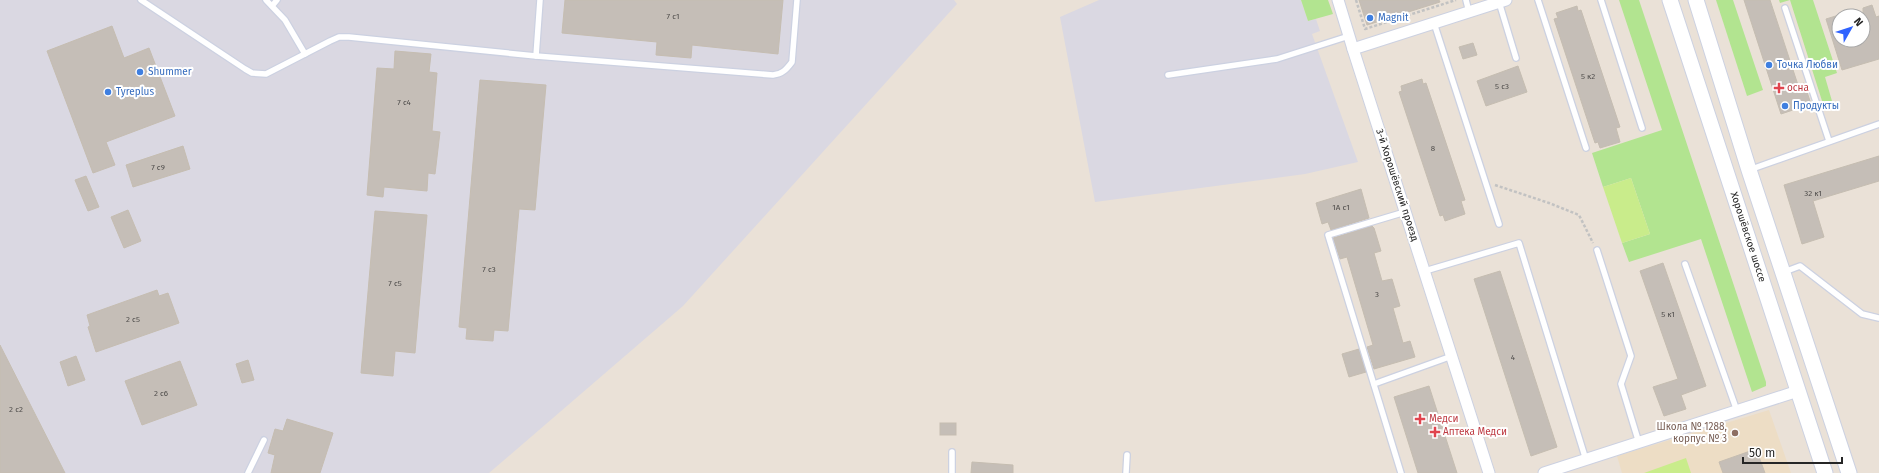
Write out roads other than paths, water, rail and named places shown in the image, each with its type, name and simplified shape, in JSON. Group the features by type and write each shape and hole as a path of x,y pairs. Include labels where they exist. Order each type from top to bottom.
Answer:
{"main road":[{"name":"Хорошёвское шоссе","path":"1670,0 1825,473"},
{"path":"1696,0 1749,170 1849,473"}],"street":[{"name":"3-й Хорошёвский проезд","path":"1338,0 1489,473"},
{"path":"1353,49 1502,1"},
{"path":"1544,473 1798,391"}],"lane":[{"path":"142,0 252,72 266,74 339,37 536,56 780,74 787,69 792,62 797,0"},
{"path":"266,0 290,28 304,54"},
{"path":"272,6 277,0"},
{"path":"536,56 540,0"},
{"path":"1466,0 1470,12"},
{"path":"1538,0 1586,148"},
{"path":"1601,0 1642,128"},
{"path":"1502,1 1516,58"},
{"path":"1785,8 1829,141"},
{"path":"1434,23 1498,224"},
{"path":"1168,75 1278,59 1349,36"},
{"path":"1749,170 1879,124"},
{"path":"1401,473 1328,235 1405,212"},
{"path":"1425,271 1519,243 1586,460"},
{"path":"1597,250 1631,356 1621,384 1640,443"},
{"path":"1685,264 1737,411"},
{"path":"1783,272 1800,266 1862,314 1879,318"},
{"path":"1374,384 1452,356"},
{"path":"248,473 264,440"},
{"path":"952,452 952,473"},
{"path":"1126,473 1127,455"}],"place":[{"name":"Magnit","path":"1370,18"},
{"name":"Точка Любви","path":"1769,65"},
{"name":"Shummer","path":"140,72"},
{"name":"осна","path":"1779,88"},
{"name":"Tyreplus","path":"108,92"},
{"name":"Продукты","path":"1785,106"},
{"name":"Медси","path":"1420,419"},
{"name":"Аптека Медси","path":"1435,432"},
{"name":"Школа № 1288, корпус № 3","path":"1735,433"}]}
